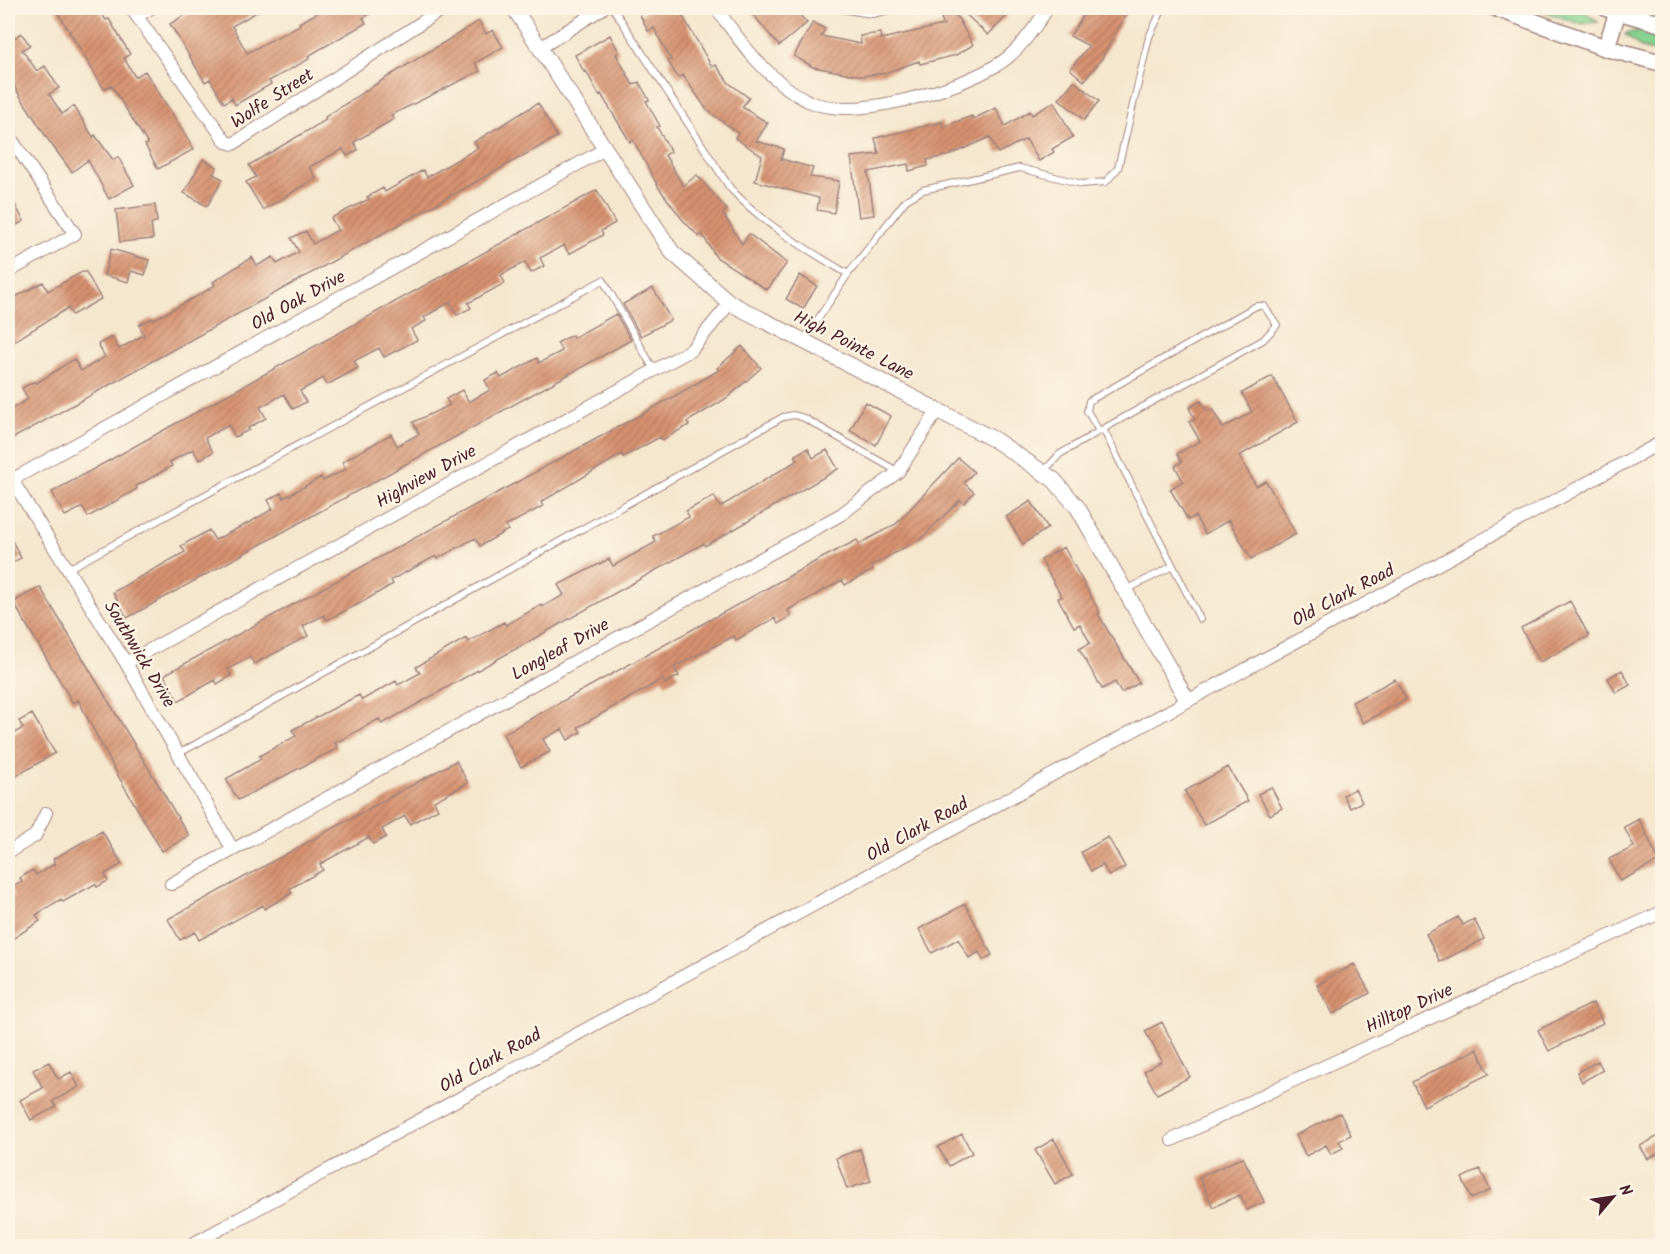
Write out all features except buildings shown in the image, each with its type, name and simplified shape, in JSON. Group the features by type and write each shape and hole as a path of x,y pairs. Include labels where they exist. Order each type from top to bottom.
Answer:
{"main road":[{"path":"1496,8 1606,48 1662,63"},
{"path":"1606,48 1614,9 1662,24"}],"street":[{"path":"134,12 151,8"},
{"name":"Wolfe Street","path":"134,12 226,142 233,144 444,8"},
{"name":"High Pointe Lane","path":"514,8 672,252 730,303 995,440 1054,480 1078,508 1187,700"},
{"path":"540,48 603,8"},
{"path":"716,8 750,56 774,76 809,101 838,108 871,106 943,91 971,78 999,64 1031,33 1048,8"},
{"path":"8,134 75,234 8,272"},
{"name":"Old Oak Drive","path":"10,481 605,149"},
{"name":"Highview Drive","path":"126,663 691,350 730,303"},
{"name":"Longleaf Drive","path":"171,884 840,515 898,471 938,410"},
{"name":"Old Clark Road","path":"189,1246 1662,442"},
{"name":"Southwick Drive","path":"10,481 126,663 233,850"},
{"path":"8,852 35,836 46,813"},
{"name":"Hilltop Drive","path":"1172,1140 1286,1084 1662,912"}],"lane":[{"path":"613,8 730,188 778,231 848,274"},
{"path":"834,8 872,14 898,8"},
{"path":"804,341 848,274 906,200 924,190 1020,168 1082,184 1106,182 1118,168 1149,37 1163,8"},
{"path":"68,569 603,280 654,370"},
{"path":"1043,472 1060,454 1101,430 1263,340 1276,325 1264,306 1256,306 1122,381 1086,405 1101,430 1200,619"},
{"path":"178,754 783,417 794,415 804,418 898,471"},
{"path":"1126,591 1173,566"}],"green space":[{"path":"1534,8 1580,8 1598,22 1580,24"},
{"path":"1644,29 1662,32 1662,53 1641,48 1625,34"}]}
